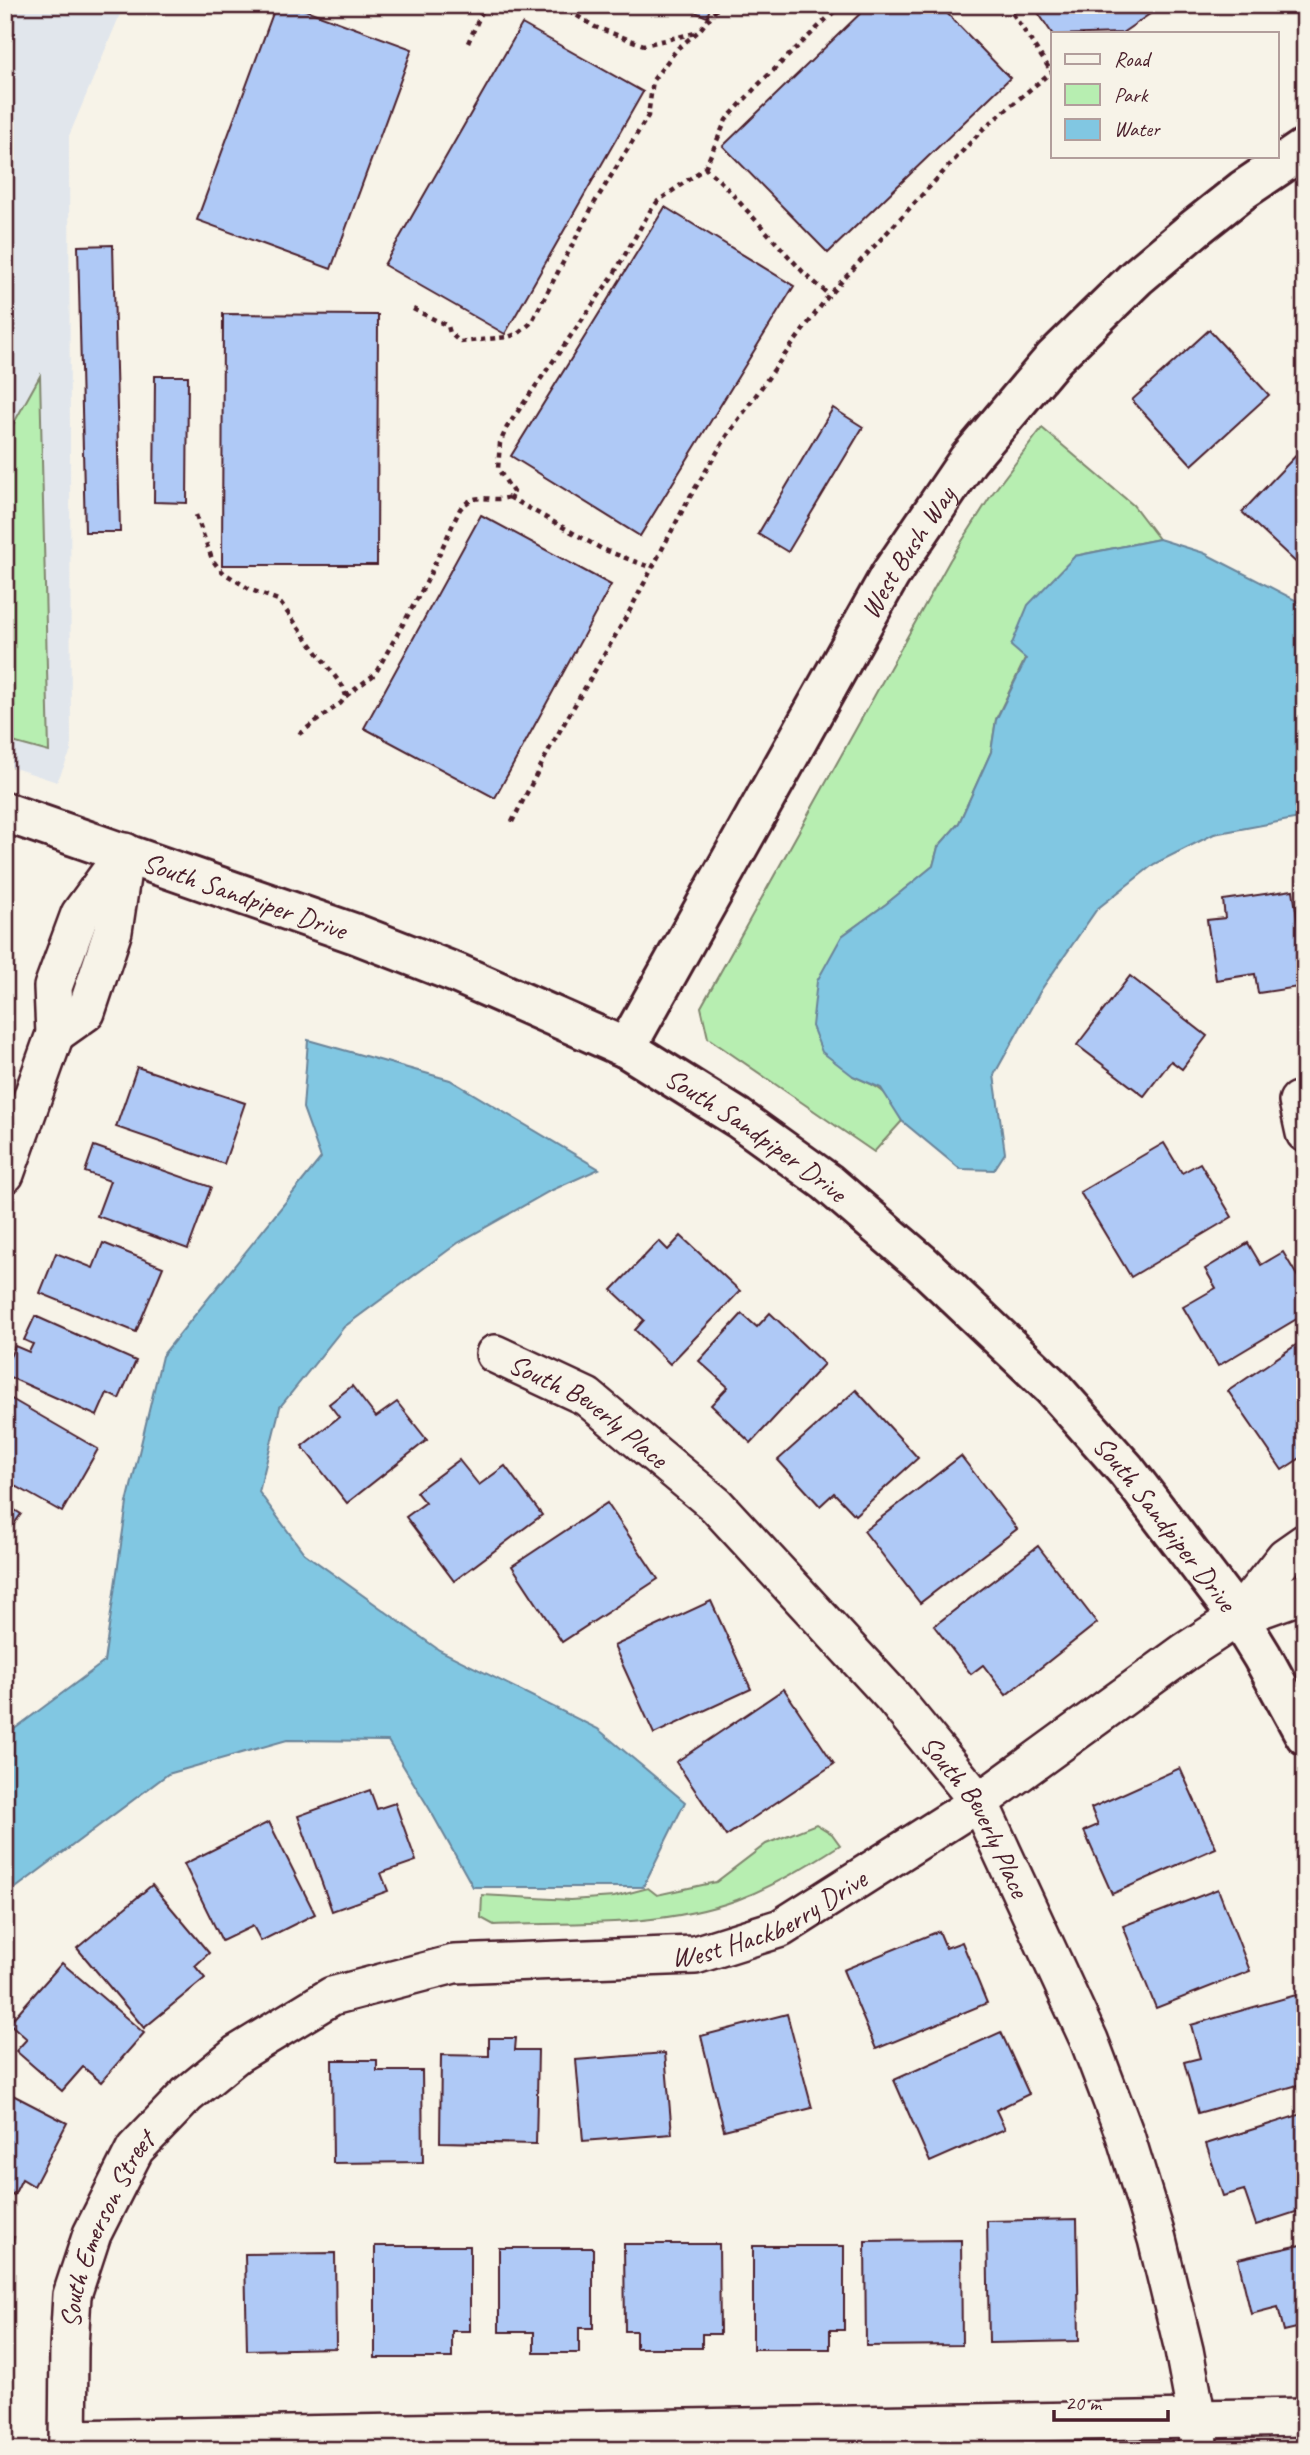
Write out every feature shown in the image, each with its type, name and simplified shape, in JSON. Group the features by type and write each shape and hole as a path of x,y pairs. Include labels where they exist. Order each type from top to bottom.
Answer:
{"street":[{"name":"West Bush Way","path":"626,1048 890,575 968,460 1054,358 1137,277 1243,190 1305,148"},
{"name":"South Sandpiper Drive","path":"5,812 125,852 443,968 626,1048 738,1118 827,1182 996,1331 1054,1388 1126,1470 1238,1617 1305,1735"},
{"path":"5,1174 55,1034 53,987 80,914 125,852"},
{"name":"South Beverly Place","path":"495,1354 587,1397 716,1505 893,1697 979,1802 1083,2027 1125,2135 1157,2239 1184,2350 1197,2434"},
{"name":"West Hackberry Drive","path":"1238,1617 1285,1557 1305,1543"},
{"name":"West Hackberry Drive","path":"237,2053 332,1996 454,1964 695,1955 782,1928 979,1802 1179,1656 1238,1617 1305,1593"},
{"name":"South Emerson Street","path":"68,2444 72,2295 92,2234 135,2149 187,2095 237,2053"},
{"path":"68,2444 1197,2434 1305,2417"}],"path":[{"path":"468,43 485,5"},
{"path":"560,5 595,27 644,45 699,31"},
{"path":"413,309 448,326 450,333 460,342 508,337 526,328 536,315 595,202 648,116 653,80 678,48 699,31 720,5"},
{"path":"299,734 375,674 426,583 460,509 479,497 502,500 513,492 498,470 497,457 507,427 614,274 650,211 658,201 705,168 726,120 757,86 841,5"},
{"path":"1007,5 1051,71"},
{"path":"512,822 551,746 688,500 727,436 829,295 983,129 1051,74"},
{"path":"705,168 803,272 829,295"},
{"path":"509,497 602,550 652,568"},
{"path":"196,515 217,566 251,590 278,600 343,687 346,696"}],"shaded area":[{"path":"5,5 124,5 69,136 71,751 57,782 5,765"}],"green space":[{"path":"40,376 49,752 5,740 5,439"},
{"path":"1042,428 1133,505 1159,539 1075,556 996,719 991,752 959,823 938,847 933,866 842,936 853,1076 884,1092 902,1121 874,1152 708,1038 701,1007 950,560 992,494"},
{"path":"816,1824 832,1834 840,1845 764,1888 708,1909 617,1922 494,1925 481,1918 482,1895 570,1900 614,1897 648,1888 657,1895 716,1882 766,1844"}],"water":[{"path":"1159,539 1204,553 1305,605 1305,817 1214,834 1154,864 1097,909 1041,990 994,1075 1005,1153 994,1170 960,1169 902,1121 881,1088 853,1076 822,1052 812,1026 817,981 842,936 933,866 938,847 959,823 991,752 996,720 1026,659 1011,646 1028,605 1075,556"},
{"path":"308,1040 450,1080 599,1169 548,1192 458,1243 344,1327 280,1407 259,1492 304,1553 439,1650 598,1729 685,1802 643,1887 473,1887 388,1741 287,1740 168,1774 5,1896 5,1736 104,1662 127,1503 162,1356 321,1158 303,1108"}],"building":[{"path":"276,5 292,5 412,49 331,269 197,220"},
{"path":"678,5 711,5 707,17"},
{"path":"869,5 939,5 1010,78 828,253 723,146"},
{"path":"1033,5 1163,5 1123,32 1051,32"},
{"path":"522,24 643,92 505,334 384,265"},
{"path":"665,207 794,286 640,536 511,456"},
{"path":"113,245 120,532 85,532 78,246"},
{"path":"223,314 378,315 377,565 222,565"},
{"path":"1209,330 1269,395 1192,465 1132,400"},
{"path":"155,376 188,376 187,503 154,502"},
{"path":"833,408 863,427 788,552 758,534"},
{"path":"1305,446 1305,571 1242,512"},
{"path":"481,515 611,585 495,798 364,728"},
{"path":"1293,890 1305,986 1258,993 1255,974 1216,980 1207,920 1225,918 1223,900"},
{"path":"1130,976 1207,1036 1182,1069 1171,1061 1144,1096 1077,1045"},
{"path":"137,1067 245,1103 224,1164 116,1127"},
{"path":"1164,1143 1182,1173 1200,1163 1232,1217 1131,1277 1080,1192"},
{"path":"94,1146 211,1187 188,1249 97,1216 110,1181 85,1172"},
{"path":"681,1236 740,1291 670,1364 635,1330 644,1320 612,1290 659,1241 668,1250"},
{"path":"103,1243 163,1267 136,1332 40,1293 56,1253 93,1268"},
{"path":"1248,1243 1261,1265 1283,1252 1305,1289 1305,1314 1218,1366 1183,1307 1216,1288 1205,1269"},
{"path":"770,1313 824,1364 751,1443 711,1405 728,1387 699,1361 742,1314 757,1327"},
{"path":"35,1316 136,1361 119,1399 107,1393 97,1416 5,1375 5,1367 15,1346 29,1352 33,1344 24,1340"},
{"path":"1305,1339 1305,1455 1282,1470 1228,1391"},
{"path":"352,1386 376,1417 397,1402 427,1440 347,1503 302,1446 339,1417 329,1404"},
{"path":"856,1390 918,1458 855,1515 834,1493 820,1506 778,1460"},
{"path":"8,1397 98,1449 62,1512 5,1480 5,1401"},
{"path":"961,1456 1017,1529 920,1603 864,1531"},
{"path":"459,1460 479,1485 505,1466 542,1515 454,1581 406,1517 425,1503 416,1492"},
{"path":"607,1503 658,1579 562,1642 512,1566"},
{"path":"5,1504 21,1514 5,1537"},
{"path":"1038,1546 1097,1623 1006,1695 983,1665 971,1674 934,1626"},
{"path":"711,1601 751,1689 654,1734 614,1646"},
{"path":"784,1689 834,1764 726,1836 676,1762"},
{"path":"1180,1768 1216,1848 1112,1894 1084,1831 1098,1825 1091,1808"},
{"path":"370,1790 377,1809 395,1803 416,1861 381,1873 388,1891 332,1911 298,1816"},
{"path":"269,1822 315,1914 261,1941 253,1926 222,1941 184,1864"},
{"path":"152,1885 209,1953 195,1966 205,1978 144,2028 77,1948"},
{"path":"1218,1889 1250,1971 1156,2008 1123,1926"},
{"path":"939,1931 946,1948 962,1942 987,2003 876,2049 843,1970"},
{"path":"62,1963 144,2033 101,2082 83,2067 62,2091 16,2051 27,2039 9,2023"},
{"path":"1296,1995 1305,2025 1305,2083 1198,2113 1184,2062 1200,2058 1191,2025"},
{"path":"787,2014 812,2108 724,2130 701,2036"},
{"path":"1001,2032 1029,2094 996,2110 1005,2129 930,2162 894,2080"},
{"path":"489,2038 516,2038 515,2050 538,2050 536,2144 440,2142 441,2055 489,2056"},
{"path":"665,2053 672,2134 583,2141 576,2060"},
{"path":"332,2060 377,2060 377,2071 422,2071 423,2162 333,2163"},
{"path":"5,2091 67,2123 34,2186 22,2179 14,2195 5,2190"},
{"path":"1305,2113 1305,2209 1256,2225 1244,2190 1223,2196 1206,2144"},
{"path":"1077,2219 1079,2341 989,2343 987,2221"},
{"path":"5,2235 14,2237 5,2272"},
{"path":"961,2240 962,2345 866,2346 865,2241"},
{"path":"624,2244 719,2244 720,2334 702,2334 702,2348 636,2348 636,2331 625,2331"},
{"path":"1305,2244 1305,2326 1284,2331 1278,2307 1251,2314 1238,2259"},
{"path":"375,2246 470,2246 470,2331 452,2331 452,2358 375,2358"},
{"path":"753,2246 844,2246 844,2330 830,2330 830,2349 753,2349"},
{"path":"499,2248 593,2248 593,2328 579,2328 579,2353 534,2353 534,2332 499,2332"},
{"path":"335,2253 336,2348 247,2350 245,2254"}]}
